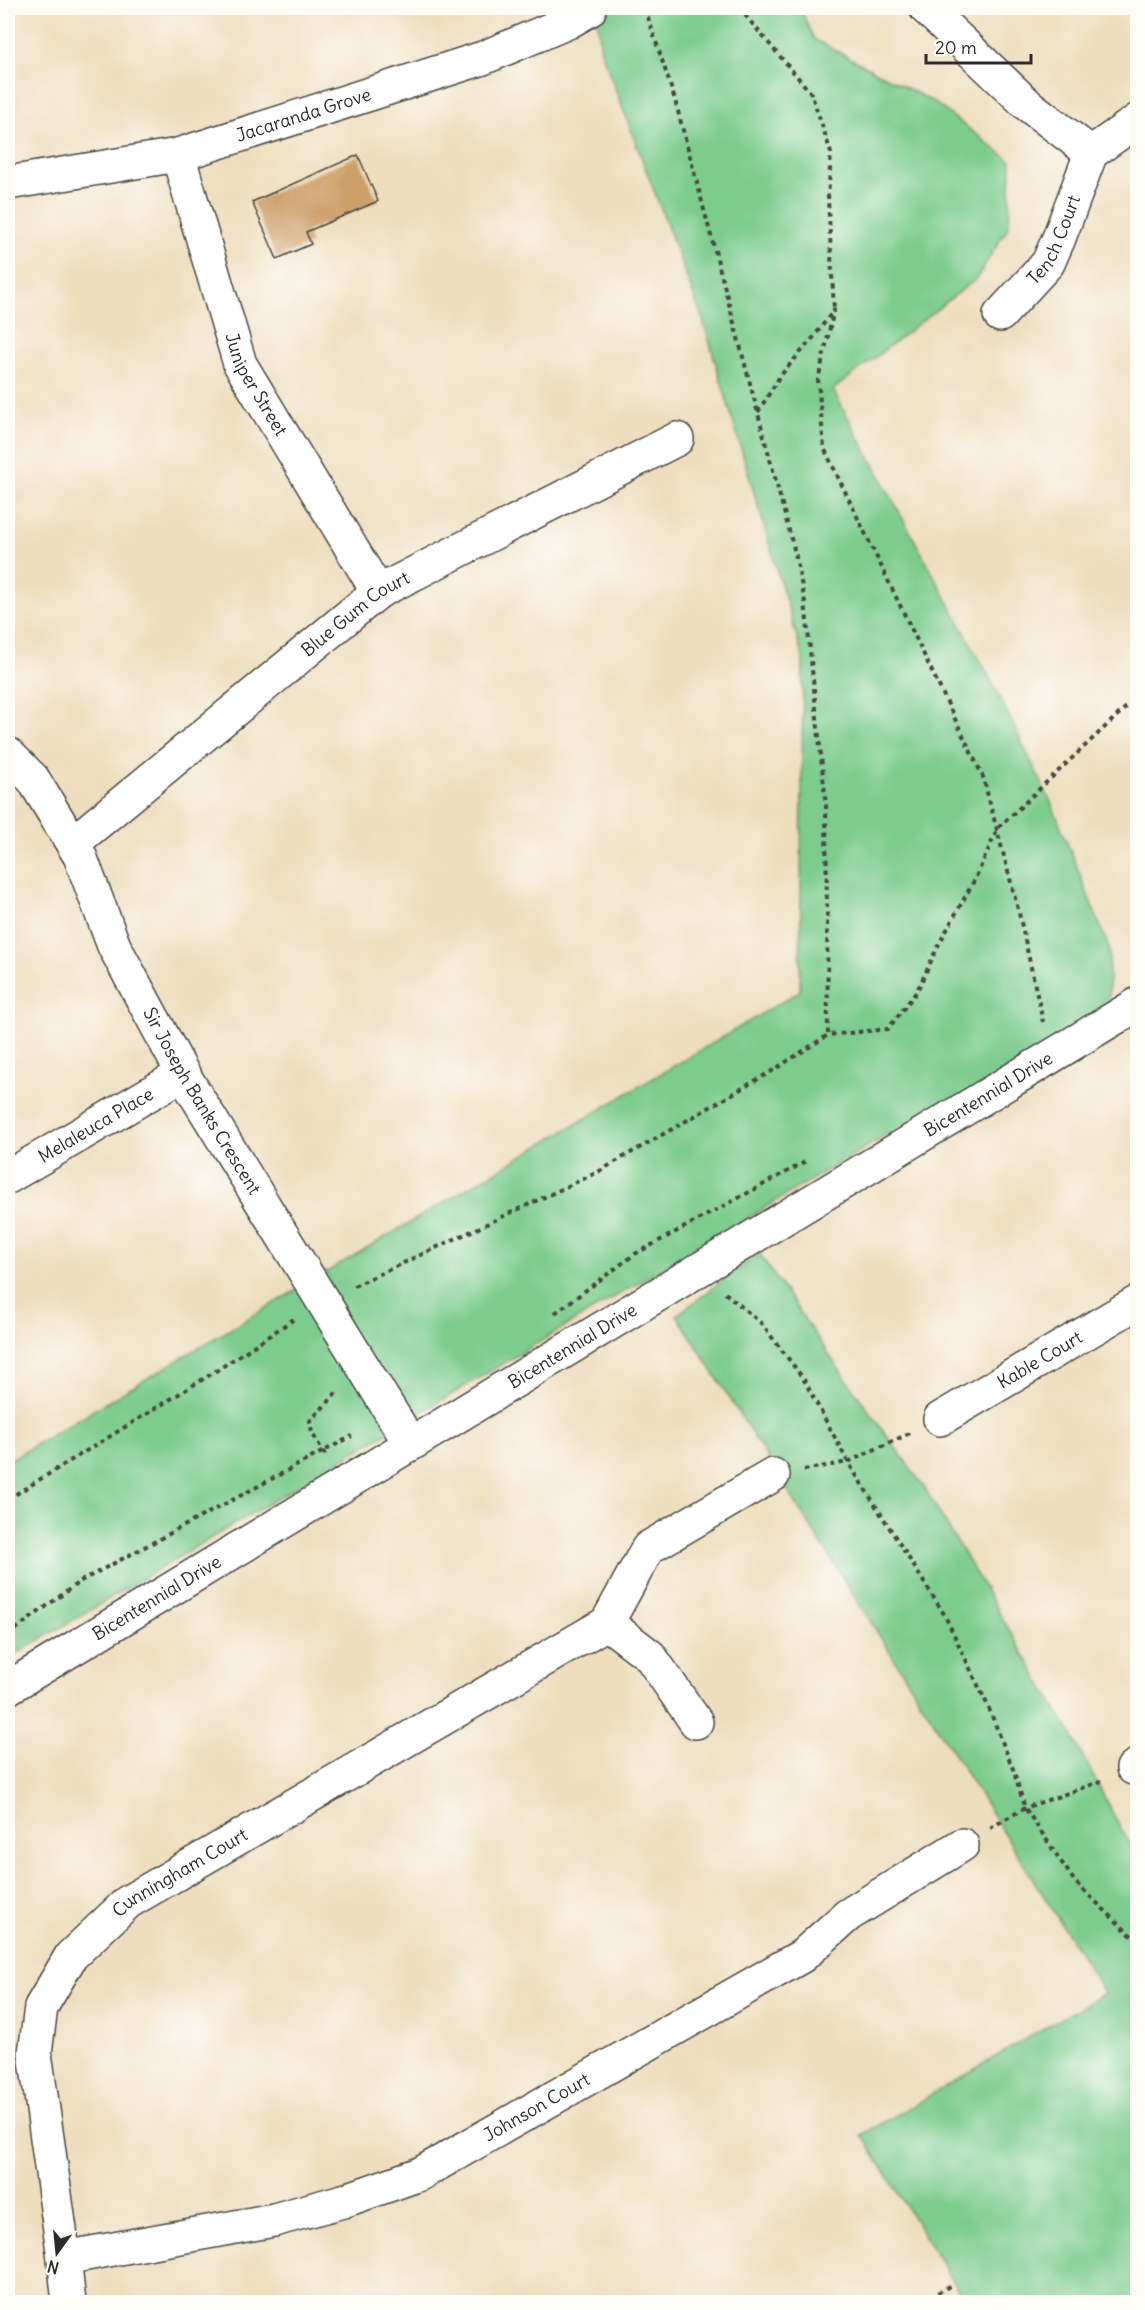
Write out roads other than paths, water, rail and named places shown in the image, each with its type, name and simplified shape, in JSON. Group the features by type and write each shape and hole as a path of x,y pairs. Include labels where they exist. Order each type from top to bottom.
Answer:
{"street":[{"name":"Jacaranda Grove","path":"8,183 178,155 483,58 568,22 589,8"},
{"path":"926,8 1028,105 1091,153 1137,120"},
{"name":"Tench Court","path":"1000,315 1048,263 1091,153"},
{"name":"Juniper Street","path":"178,155 240,364 378,592"},
{"name":"Blue Gum Court","path":"73,843 378,592 677,439"},
{"name":"Sir Joseph Banks Crescent","path":"8,754 33,779 73,843 114,946 183,1074 410,1443"},
{"name":"Bicentennial Drive","path":"8,1688 1137,1004"},
{"name":"Melaleuca Place","path":"8,1177 183,1074"},
{"name":"Kable Court","path":"940,1419 1137,1302"},
{"path":"696,1722 650,1656 608,1623 648,1548 773,1475"},
{"name":"Cunningham Court","path":"69,2302 35,2053 42,2007 72,1956 128,1902 608,1623"},
{"name":"Johnson Court","path":"64,2258 274,2220 344,2201 420,2174 802,1956 848,1915 962,1845"}]}
